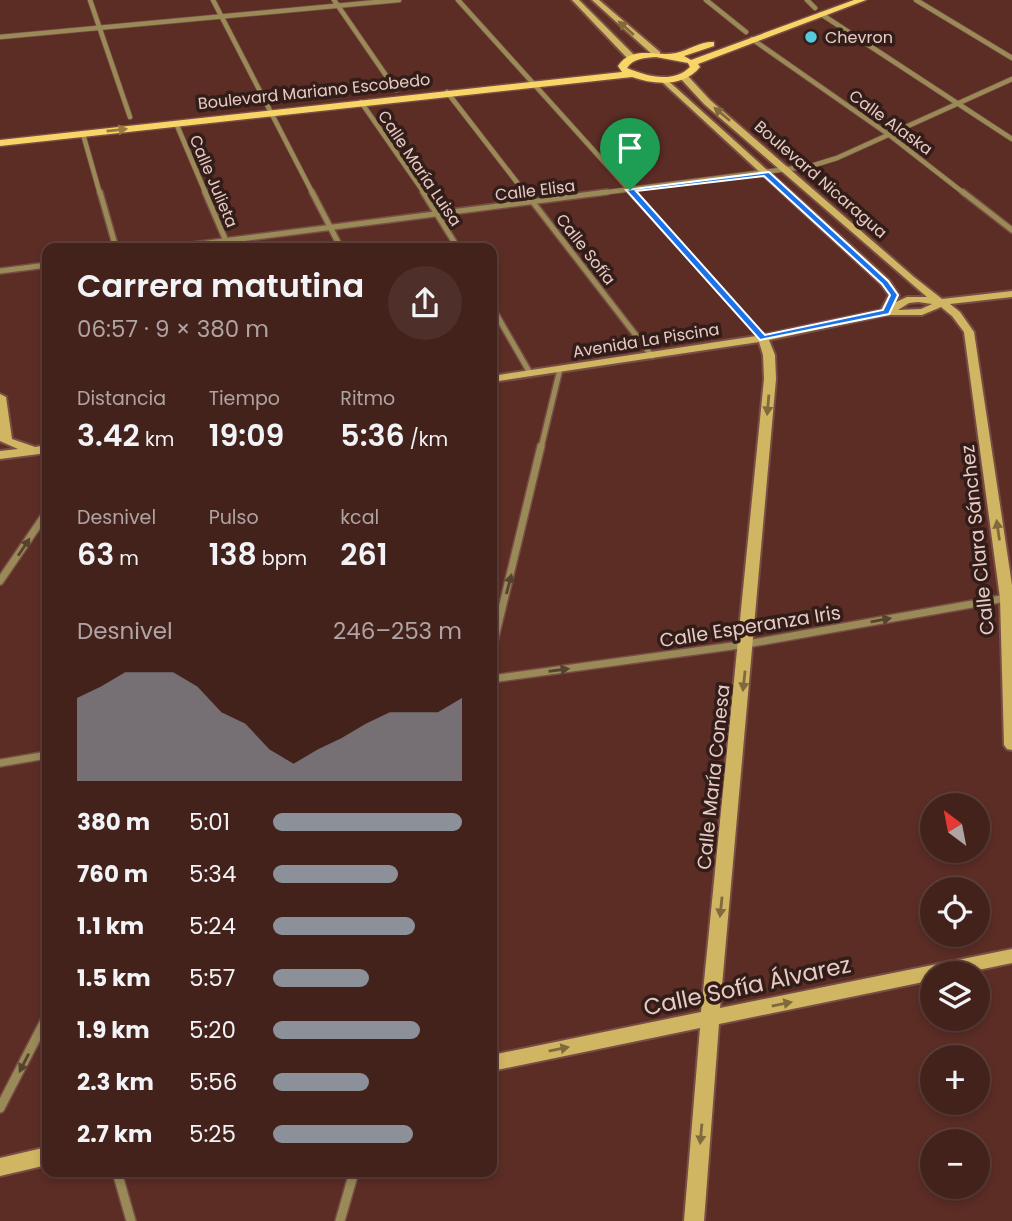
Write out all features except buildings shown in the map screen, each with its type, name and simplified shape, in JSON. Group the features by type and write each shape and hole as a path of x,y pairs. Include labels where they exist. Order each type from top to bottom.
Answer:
{"main road":[{"path":"818,11 836,0"},
{"path":"675,56 862,0"},
{"path":"692,63 694,70 683,76 664,79 633,74 623,66 632,58 657,54 675,56 692,63 749,35"},
{"name":"Boulevard Mariano Escobedo","path":"0,132 130,117 360,102 623,66"},
{"name":"Boulevard Mariano Escobedo","path":"0,143 176,123 396,90 633,74"}],"street":[{"path":"90,0 130,117"},
{"path":"213,0 338,243"},
{"path":"334,0 396,90"},
{"path":"0,37 399,0"},
{"path":"458,0 763,338"},
{"path":"575,0 632,58"},
{"path":"595,0 657,54"},
{"name":"Calle Alaska","path":"706,0 749,35 888,134 1012,230"},
{"path":"807,0 818,11 1012,139"},
{"path":"916,0 1012,58"},
{"name":"Boulevard Nicaragua","path":"683,76 708,102 941,302"},
{"name":"Boulevard Nicaragua","path":"664,79 885,282 894,295 886,312"},
{"name":"Calle Elisa","path":"210,243 789,170 827,162 1012,79"},
{"name":"Calle Sofía","path":"447,92 652,356"},
{"name":"Calle María Luisa","path":"360,102 455,243"},
{"name":"Calle Julieta","path":"176,123 227,241"},
{"path":"83,134 115,243"},
{"path":"0,271 42,266"},
{"name":"Avenida La Piscina","path":"497,378 763,338 886,312 907,300 941,302 1012,294"},
{"name":"Calle Clara Sánchez","path":"941,302 964,323 972,343 1009,598 1012,745"},
{"path":"497,316 530,373"},
{"name":"Calle María Conesa","path":"694,1221 710,1019 770,379 769,355 763,338"},
{"path":"497,629 560,369"},
{"path":"0,397 3,443 41,450"},
{"path":"0,455 41,450"},
{"path":"0,582 42,519"},
{"name":"Calle Esperanza Iris","path":"497,678 747,644 1009,598"},
{"path":"0,762 42,756"},
{"name":"Calle Sofía Álvarez","path":"497,1062 1012,956"},
{"path":"0,1108 42,1027"},
{"path":"0,1167 42,1157"},
{"path":"118,1177 131,1221"},
{"path":"340,1221 353,1177"}],"place":[{"name":"Chevron","path":"811,37"}],"route":[{"path":"766,173 885,282 894,295 894,300 886,312 763,338 630,190 766,173"}]}
